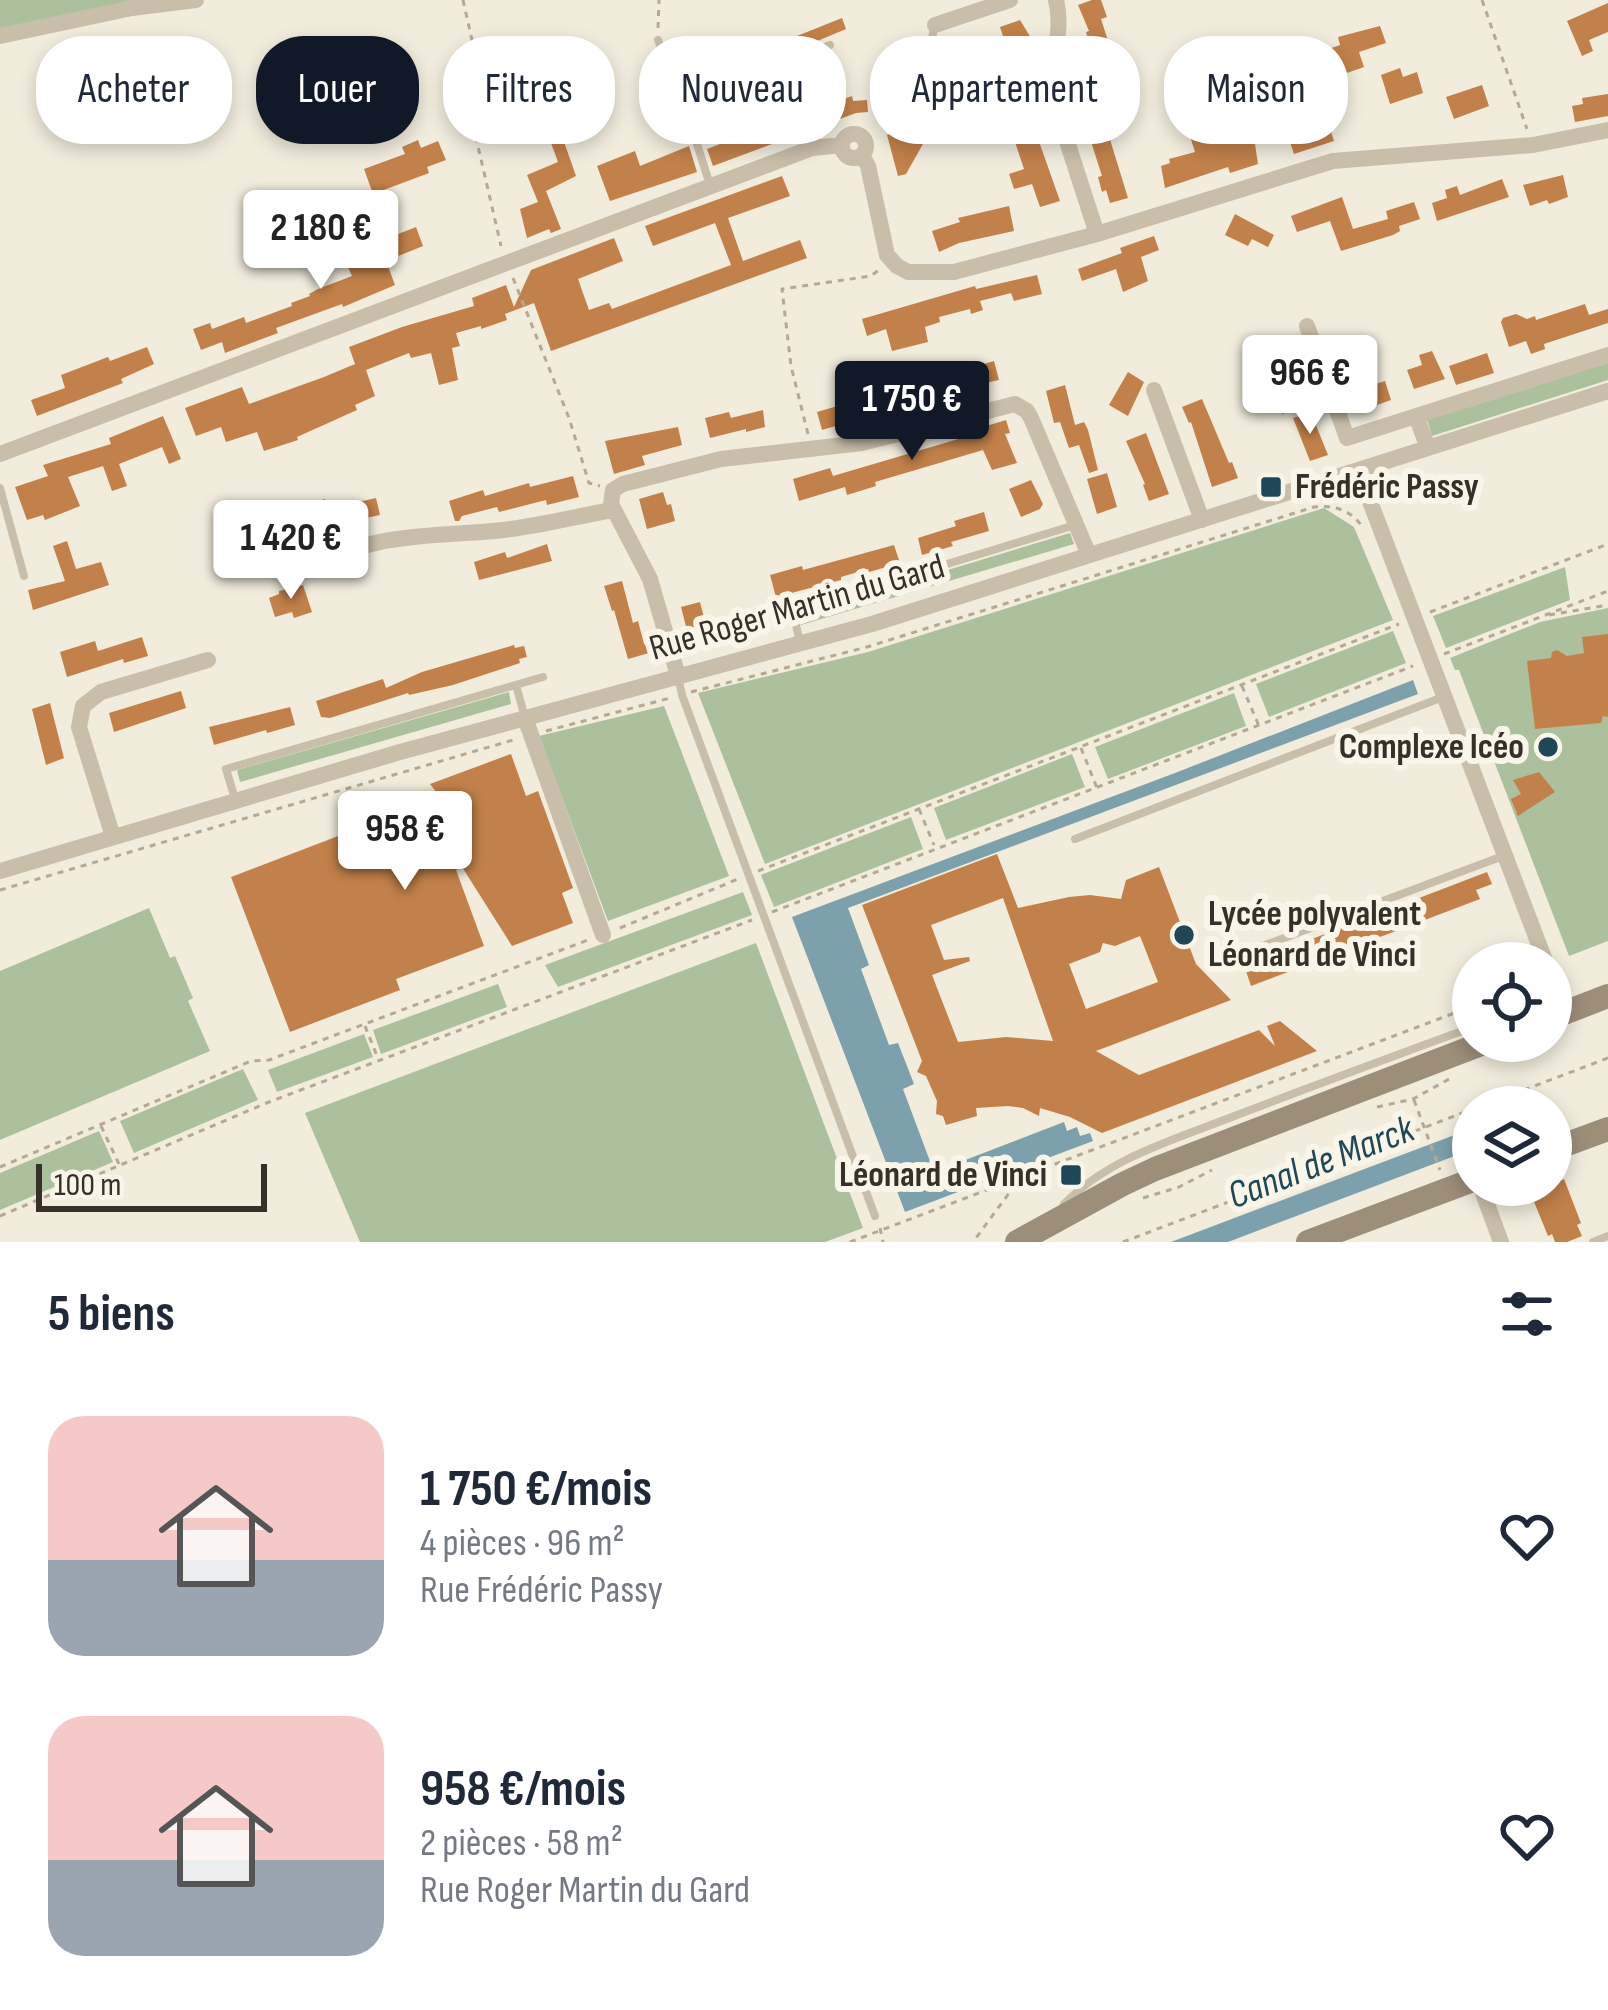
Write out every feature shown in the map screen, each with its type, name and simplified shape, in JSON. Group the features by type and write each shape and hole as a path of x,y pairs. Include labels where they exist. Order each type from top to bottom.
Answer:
{"street":[{"path":"0,36 132,8 196,0"},
{"path":"934,25 1010,0"},
{"path":"1055,0 1060,23 1052,95 1097,235"},
{"path":"0,454 812,148 842,145 847,156 862,155 891,261 908,272 946,273 1097,235 1333,161 1533,145 1608,130"},
{"path":"1307,326 1347,438 1608,355"},
{"path":"1154,390 1202,520"},
{"name":"Rue Roger Martin du Gard","path":"0,871 235,800 680,685 800,643 1608,391"},
{"path":"680,685 650,578 610,498 623,484 722,459 862,443 1015,404 1031,418 1089,555"},
{"path":"1416,416 1428,448"},
{"path":"1358,470 1538,942"},
{"path":"331,565 352,550 419,535 499,531 614,510"},
{"path":"113,837 79,727 83,706 101,692 208,660"},
{"path":"528,726 603,935"},
{"path":"1572,1003 1608,996"},
{"path":"1028,1236 1155,1169 1457,1062"},
{"path":"1572,1142 1608,1129"},
{"path":"1308,1242 1452,1191"},
{"path":"1486,1206 1502,1242"}],"lane":[{"path":"932,36 934,25"},
{"path":"697,144 711,187"},
{"path":"0,488 24,576"},
{"path":"800,643 793,611 1076,525"},
{"path":"235,800 226,769 543,677"},
{"path":"516,685 528,726"},
{"path":"680,685 875,1216"},
{"path":"1075,839 1444,696"},
{"path":"1225,960 1505,855"},
{"path":"1028,1236 1087,1183 1131,1157 1452,1035"},
{"path":"1593,1242 1608,1236"}],"path":[{"path":"463,0 474,49 460,68 499,240 569,418 589,483 613,490"},
{"path":"658,36 659,0"},
{"path":"1482,0 1533,145"},
{"path":"812,449 791,366 782,290 871,276 891,261"},
{"path":"0,890 528,726 680,685 867,646 1314,507 1341,509 1353,515 1363,529"},
{"path":"0,1167 251,1060 269,1060 603,935 919,808 1608,544"},
{"path":"0,1216 269,1102 1608,592"},
{"path":"1541,617 1608,605"},
{"path":"1241,685 1259,725"},
{"path":"1080,746 1097,788"},
{"path":"919,808 936,848"},
{"path":"850,1242 1452,1014"},
{"path":"364,1024 379,1061"},
{"path":"1534,1086 1608,1058"},
{"path":"1367,1108 1413,1099 1455,1076"},
{"path":"1123,1242 1452,1117"},
{"path":"100,1124 119,1164"},
{"path":"1426,1132 1440,1169"},
{"path":"1133,1201 1179,1187 1222,1165"},
{"path":"973,1242 1021,1177"},
{"path":"881,1230 883,1242"}],"green space":[{"path":"0,0 179,0 0,32"},
{"path":"1608,363 1608,380 1432,436 1427,420"},
{"path":"1324,508 1354,527 1393,620 765,864 698,693 868,652"},
{"path":"1070,533 1074,544 801,625 799,615"},
{"path":"1565,567 1570,600 1446,648 1433,616"},
{"name":"Complexe Icéo","path":"1608,608 1608,941 1572,955 1572,942 1564,942 1459,670 1450,658 1540,622"},
{"path":"1393,631 1406,663 1269,717 1256,684"},
{"path":"509,692 511,704 240,782 237,770"},
{"path":"1234,693 1246,726 1108,779 1095,747"},
{"path":"664,706 729,876 608,921 539,736"},
{"path":"1072,754 1085,787 946,840 934,808"},
{"path":"911,817 923,849 774,907 761,875"},
{"path":"743,892 752,915 558,987 545,965"},
{"path":"149,908 193,998 188,1001 210,1051 0,1140 0,971"},
{"path":"756,943 863,1228 825,1242 360,1242 305,1113"},
{"path":"498,984 507,1007 381,1054 373,1030"},
{"path":"364,1034 373,1057 277,1092 268,1070"},
{"path":"243,1069 258,1100 134,1153 120,1121"},
{"path":"99,1131 113,1162 0,1210 0,1173"}],"water":[{"path":"1413,680 1418,694 848,908 869,965 861,969 889,1045 898,1043 914,1084 903,1089 934,1172 1064,1122 1067,1131 1077,1127 1080,1136 1090,1133 1093,1141 905,1212 792,917"},
{"path":"1452,1136 1452,1157 1228,1242 1171,1242"}],"building":[{"path":"1101,0 1106,36 1087,36 1078,5"},
{"path":"1608,3 1608,32 1589,40 1593,51 1582,56 1567,21"},
{"path":"842,18 846,29 829,36 797,36"},
{"path":"1020,20 1030,36 1003,36 1000,27"},
{"path":"1380,26 1386,43 1359,52 1364,67 1348,73 1348,36 1342,36"},
{"path":"1400,68 1403,77 1417,72 1423,93 1390,104 1381,75"},
{"path":"1482,85 1489,106 1454,119 1446,97"},
{"path":"1608,94 1608,116 1575,122 1572,106 1583,104 1582,98"},
{"path":"846,98 867,100 868,112 846,117"},
{"path":"438,141 446,160 427,167 429,173 373,194 364,169 405,154 402,147 419,143 421,148"},
{"path":"551,144 565,144 576,176 546,191 561,229 527,238 520,209 538,202 527,175 558,162"},
{"path":"720,144 772,144 713,166 707,149"},
{"path":"889,144 923,144 906,174 898,176"},
{"path":"1016,144 1040,144 1060,201 1040,207 1032,184 1014,189 1009,174 1024,169"},
{"path":"1092,144 1111,144 1128,198 1110,203 1106,190 1102,192 1098,177 1102,176"},
{"path":"1192,144 1255,144 1258,164 1230,173 1228,167 1165,188 1161,166 1195,152"},
{"path":"1291,144 1325,144 1294,154"},
{"path":"689,146 697,172 610,201 597,166 635,151 640,166"},
{"path":"1563,175 1568,197 1530,206 1523,185"},
{"path":"782,176 790,196 728,218 743,261 800,240 807,258 551,351 534,303 505,314 507,320 456,333 460,346 452,348 458,380 439,385 431,353 411,358 409,353 366,370 375,396 355,405 357,410 298,440 264,451 257,432 226,442 221,427 196,436 185,408 242,387 249,404 324,377 355,364 349,347 474,306 472,298 506,285 514,307 531,270 614,238 623,261 578,279 589,310 609,303 612,309 731,265 715,223 653,246 645,226"},
{"path":"1502,179 1509,197 1437,221 1432,203 1447,198 1445,190 1457,186 1460,195"},
{"path":"1342,197 1353,229 1388,219 1386,211 1414,202 1420,219 1399,226 1400,231 1393,235 1341,251 1330,221 1297,232 1291,216"},
{"path":"1009,206 1014,231 939,252 932,231 960,222 958,218"},
{"path":"1235,214 1274,235 1268,247 1252,239 1248,246 1225,235"},
{"path":"416,227 423,246 386,261 395,285 276,328 278,333 225,353 222,342 201,350 193,329 210,323 212,329 244,317 246,323 352,276 338,245 357,236 363,248"},
{"path":"1154,236 1159,250 1141,257 1148,281 1123,292 1116,269 1082,281 1078,269"},
{"path":"1037,275 1042,294 1014,301 1011,293 980,301 983,310 971,314 970,309 939,317 940,322 925,327 928,342 892,351 886,329 867,336 862,319 975,286"},
{"path":"1585,304 1589,315 1608,309 1608,323 1544,344 1545,349 1531,354 1526,341 1509,347 1503,318 1516,314 1536,320"},
{"path":"1265,339 1279,382 1291,379 1300,408 1282,414 1274,388 1262,392 1247,344"},
{"path":"147,347 154,364 121,379 123,383 37,416 31,400 65,388 61,375"},
{"path":"1432,351 1445,379 1414,389 1407,370 1422,365 1419,355"},
{"path":"1487,353 1494,373 1456,385 1449,366"},
{"path":"994,361 999,380 927,401 903,387 919,383 918,379"},
{"path":"1128,372 1144,382 1128,416 1109,405"},
{"path":"1385,381 1391,400 1354,413 1348,393"},
{"path":"1065,385 1075,425 1084,422 1088,430 1098,470 1089,473 1079,445 1069,448 1060,422 1054,423 1046,391"},
{"path":"899,388 904,406 822,430 817,412"},
{"path":"1202,399 1238,478 1212,487 1182,407"},
{"path":"763,410 765,427 710,438 705,418"},
{"path":"1311,413 1328,455 1310,461 1293,418"},
{"path":"163,416 181,459 169,464 162,447 119,464 127,486 112,491 103,466 68,477 80,506 45,520 43,515 27,520 15,487 48,476 43,465 111,444 109,438"},
{"path":"1006,420 1010,433 1005,434 1017,463 992,470 983,450 847,495 845,487 799,501 793,479 830,468 833,476 982,432 980,428"},
{"path":"678,427 682,445 642,456 645,465 614,474 605,441"},
{"path":"1146,433 1169,494 1149,501 1126,441"},
{"path":"1107,473 1117,507 1097,514 1087,479"},
{"path":"573,476 579,497 547,505 546,500 499,512 497,507 455,521 449,501 483,490 485,496"},
{"path":"1031,480 1043,504 1021,517 1009,489"},
{"path":"663,492 675,521 647,529 639,499"},
{"path":"376,498 380,515 326,526 325,521 306,526 301,506 325,499 328,509"},
{"path":"984,512 989,531 922,555 918,538"},
{"path":"265,516 285,520 280,542 292,544 290,557 255,549"},
{"path":"67,541 76,569 101,562 109,585 33,610 28,590 65,581 53,546"},
{"path":"547,544 552,561 479,580 474,562 505,552 507,558"},
{"path":"894,545 900,563 776,597 770,575"},
{"path":"622,581 633,623 638,621 644,644 656,651 628,659 604,586"},
{"path":"303,585 312,612 275,617 269,598"},
{"path":"700,602 709,637 690,642 681,607"},
{"path":"1608,634 1608,717 1603,716 1601,723 1535,729 1527,661 1551,658 1557,650 1567,656 1584,653 1582,637"},
{"path":"142,637 148,656 67,677 60,652 95,641 98,651"},
{"path":"524,646 527,657 519,659 520,663 453,685 321,717 316,701 383,679 386,688 422,672"},
{"path":"181,691 186,708 114,732 109,713"},
{"path":"50,703 64,758 46,765 32,709"},
{"path":"290,707 295,725 214,745 209,727"},
{"path":"511,754 526,796 538,791 573,888 562,893 573,923 512,946 462,867 456,870 484,946 396,979 400,990 290,1032 231,877 440,797 430,784"},
{"path":"1539,772 1555,792 1518,816 1511,799 1521,794 1513,780"},
{"path":"997,854 1018,908 1090,895 1121,899 1126,880 1159,867 1196,964 1231,1000 1096,1051 1139,1075 1259,1030 1275,1046 1267,1026 1280,1021 1317,1051 1102,1133 1040,1108 1039,1116 1008,1106 976,1108 977,1116 946,1125 943,1116 936,1114 937,1101 926,1076 917,1072 922,1061 862,905","holes":["1003,898 1053,1041 1006,1037 958,1042 932,975 970,961 969,957 944,960 931,925","1140,936 1158,982 1086,1009 1069,964 1100,952 1103,943 1115,946"]},
{"path":"1487,872 1492,884 1476,890 1480,899 1251,986 1244,965"},
{"path":"1572,1200 1582,1236 1555,1242 1552,1234 1548,1236 1536,1206 1572,1206"}],"place":[{"name":"Frédéric Passy","path":"1271,487"},
{"name":"Complexe Icéo","path":"1548,747"},
{"name":"Lycée polyvalent Léonard de Vinci","path":"1184,935"},
{"name":"Léonard de Vinci","path":"1071,1175"}],"water label":[{"name":"Canal de Marck","path":"1321,1163"}]}
